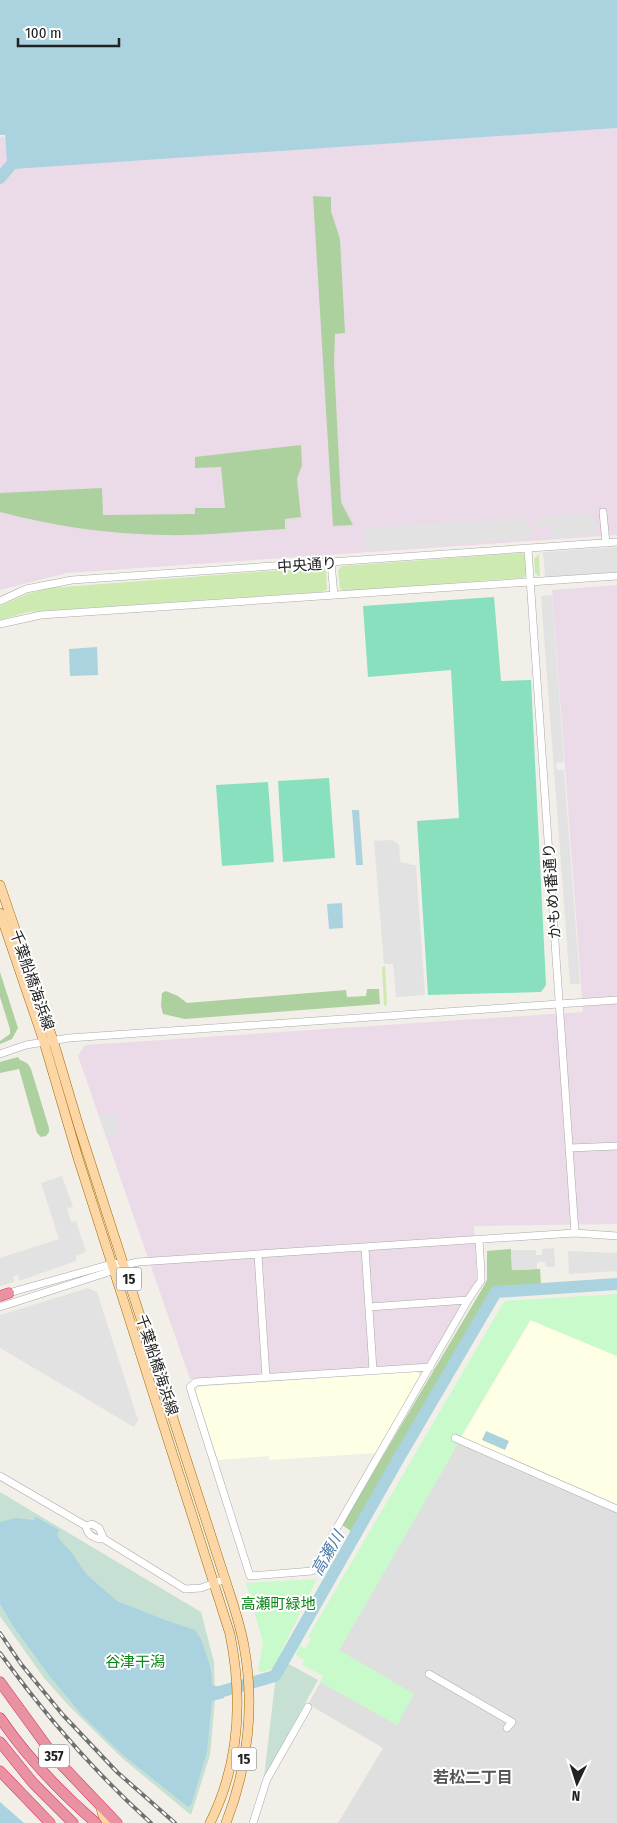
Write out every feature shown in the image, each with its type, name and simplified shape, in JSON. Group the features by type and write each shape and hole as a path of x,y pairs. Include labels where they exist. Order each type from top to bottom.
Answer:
{"highway":[{"name":"357","path":"0,1682 56,1759 116,1823"},
{"path":"0,1718 43,1771 65,1795 96,1823"},
{"path":"0,1742 20,1768"},
{"path":"0,1746 73,1823"},
{"path":"0,1771 50,1823"}],"main road":[{"name":"千葉船橋海浜線","path":"0,885 53,1040 244,1643 248,1676 249,1711 244,1761 234,1802 226,1823"},
{"name":"千葉船橋海浜線","path":"0,913 44,1042 59,1095 230,1634 238,1681 239,1698 236,1735 222,1794 210,1823"},
{"path":"102,1808 108,1823"}],"street":[{"path":"603,512 606,543"},
{"name":"中央通り","path":"0,601 26,589 72,580 617,542"},
{"name":"かもめ1番通り","path":"528,549 575,1233"},
{"path":"331,563 334,595"},
{"path":"0,624 41,615 617,576"},
{"path":"0,1054 53,1040 617,1000"},
{"path":"570,1148 617,1146"},
{"path":"3,1295 114,1266 258,1254 575,1233 617,1236"},
{"path":"430,1367 196,1382 190,1387 250,1576 312,1571 481,1280 479,1240"},
{"path":"365,1248 373,1370"},
{"path":"258,1254 266,1377"},
{"path":"0,1307 114,1266"},
{"path":"369,1307 468,1300"},
{"path":"455,1438 617,1508"},
{"path":"0,1476 86,1526 89,1534 95,1538 104,1540 185,1589 201,1588 225,1579"},
{"path":"86,1526 90,1524 98,1526 104,1540"},
{"path":"430,1674 512,1722 507,1728"},
{"path":"253,1823 267,1779 308,1707"}],"shaded area":[{"path":"617,128 617,535 67,573 0,590 0,137 4,136 10,168"},
{"path":"590,513 591,517 595,520 596,535 552,538 551,526 536,527 536,519 544,518 544,516"},
{"path":"527,518 529,521 526,522 527,526 531,528 532,538 367,551 366,549 365,528"},
{"path":"617,547 617,572 545,577 543,552"},
{"path":"617,585 617,1224 474,1226 477,1278 427,1364 190,1379 78,1056 85,1045 583,1012 552,590"},
{"path":"552,595 564,762 556,763 557,770 564,770 580,984 570,984 541,596"},
{"path":"393,840 399,845 400,861 416,865 425,995 396,997 393,964 384,964 374,841"},
{"path":"116,1114 118,1135 106,1136 100,1115"},
{"path":"62,1176 73,1207 67,1208 71,1222 76,1221 86,1251 76,1256 76,1261 19,1281 18,1275 13,1276 14,1282 0,1286 0,1258 59,1239 41,1183"},
{"path":"554,1248 555,1267 546,1267 545,1262 537,1262 537,1269 512,1270 511,1250 536,1250 536,1255 542,1255 542,1249"},
{"path":"568,1251 617,1253 617,1271 569,1274"},
{"path":"88,1288 97,1292 138,1420 134,1427 0,1348 0,1315"},
{"path":"531,1320 617,1356 617,1504 461,1437"},
{"path":"416,1371 420,1376 376,1453 269,1460 269,1456 218,1460 196,1392 199,1387"},
{"path":"458,1443 617,1512 617,1823 338,1823 383,1748 308,1704"}],"green space":[{"path":"313,196 331,197 331,211 340,239 345,333 335,334 334,362 341,502 353,525 333,526"},
{"path":"301,445 302,465 297,479 301,517 285,519 285,529 194,535 122,533 40,521 0,512 0,493 102,488 103,515 195,514 195,508 225,508 221,467 195,468 195,457"},
{"path":"524,554 525,557 525,577 345,591 340,589 338,570 342,566"},
{"path":"539,554 540,576 538,576 535,573 534,559"},
{"path":"322,567 326,571 327,590 321,592 28,612 0,620 0,606 27,594 50,588"},
{"path":"494,597 501,681 531,680 546,985 541,992 428,995 417,821 459,818 451,670 368,677 363,606"},
{"path":"329,778 335,858 283,862 278,781"},
{"path":"268,782 274,862 222,866 216,785"},
{"path":"385,966 387,1005 384,1006 382,967"},
{"path":"0,972 18,1028 12,1039 0,1044 0,1041 10,1034 10,1029 0,997"},
{"path":"367,989 379,989 380,1004 185,1019 163,1014 161,1006 162,993 166,991 178,996 187,1003 346,990 347,997 366,996"},
{"path":"18,1057 28,1064 31,1069 49,1128 46,1136 41,1137 37,1133 19,1069 0,1073 0,1062"},
{"path":"511,1249 512,1270 540,1269 541,1284 494,1287 351,1531 342,1525 485,1284 487,1279 487,1251"},
{"path":"617,1294 617,1356 530,1320 339,1650 414,1694 397,1725 320,1682 323,1676 302,1665 304,1660 296,1655 300,1645 305,1649 311,1639 308,1637 505,1301"},
{"name":"谷津干潟","path":"0,1492 201,1612 214,1662 215,1701 210,1755 191,1815 122,1758 70,1707 44,1678 0,1616"},
{"name":"高瀬町緑地","path":"317,1579 273,1668 264,1672 258,1671 263,1642 246,1583"},
{"path":"278,1658 318,1680 264,1777"}],"water":[{"path":"0,0 617,0 617,128 13,169 7,161 5,135 0,135"},
{"path":"97,647 98,675 70,676 69,649"},
{"path":"352,810 359,810 363,865 356,865"},
{"path":"342,903 343,928 329,929 327,904"},
{"path":"486,1431 509,1441 505,1450 482,1440"},
{"name":"谷津干潟","path":"36,1517 59,1530 57,1534 59,1539 72,1553 86,1574 117,1601 195,1630 201,1639 211,1670 212,1685 224,1688 224,1698 212,1701 207,1752 191,1805 188,1807 123,1755 81,1714 48,1674 13,1626 0,1604 0,1522 15,1518 34,1520"},
{"path":"0,1802 24,1823 0,1823"}],"waterway":[{"path":"0,178 10,166"},
{"name":"高瀬川","path":"209,1695 275,1676 496,1292 617,1284"}],"railway":[{"path":"0,1633 21,1664 63,1715 117,1772 175,1823"},
{"path":"0,1653 71,1742 110,1784 151,1823"}],"district":[{"name":"若松二丁目","path":"473,1777"}]}
